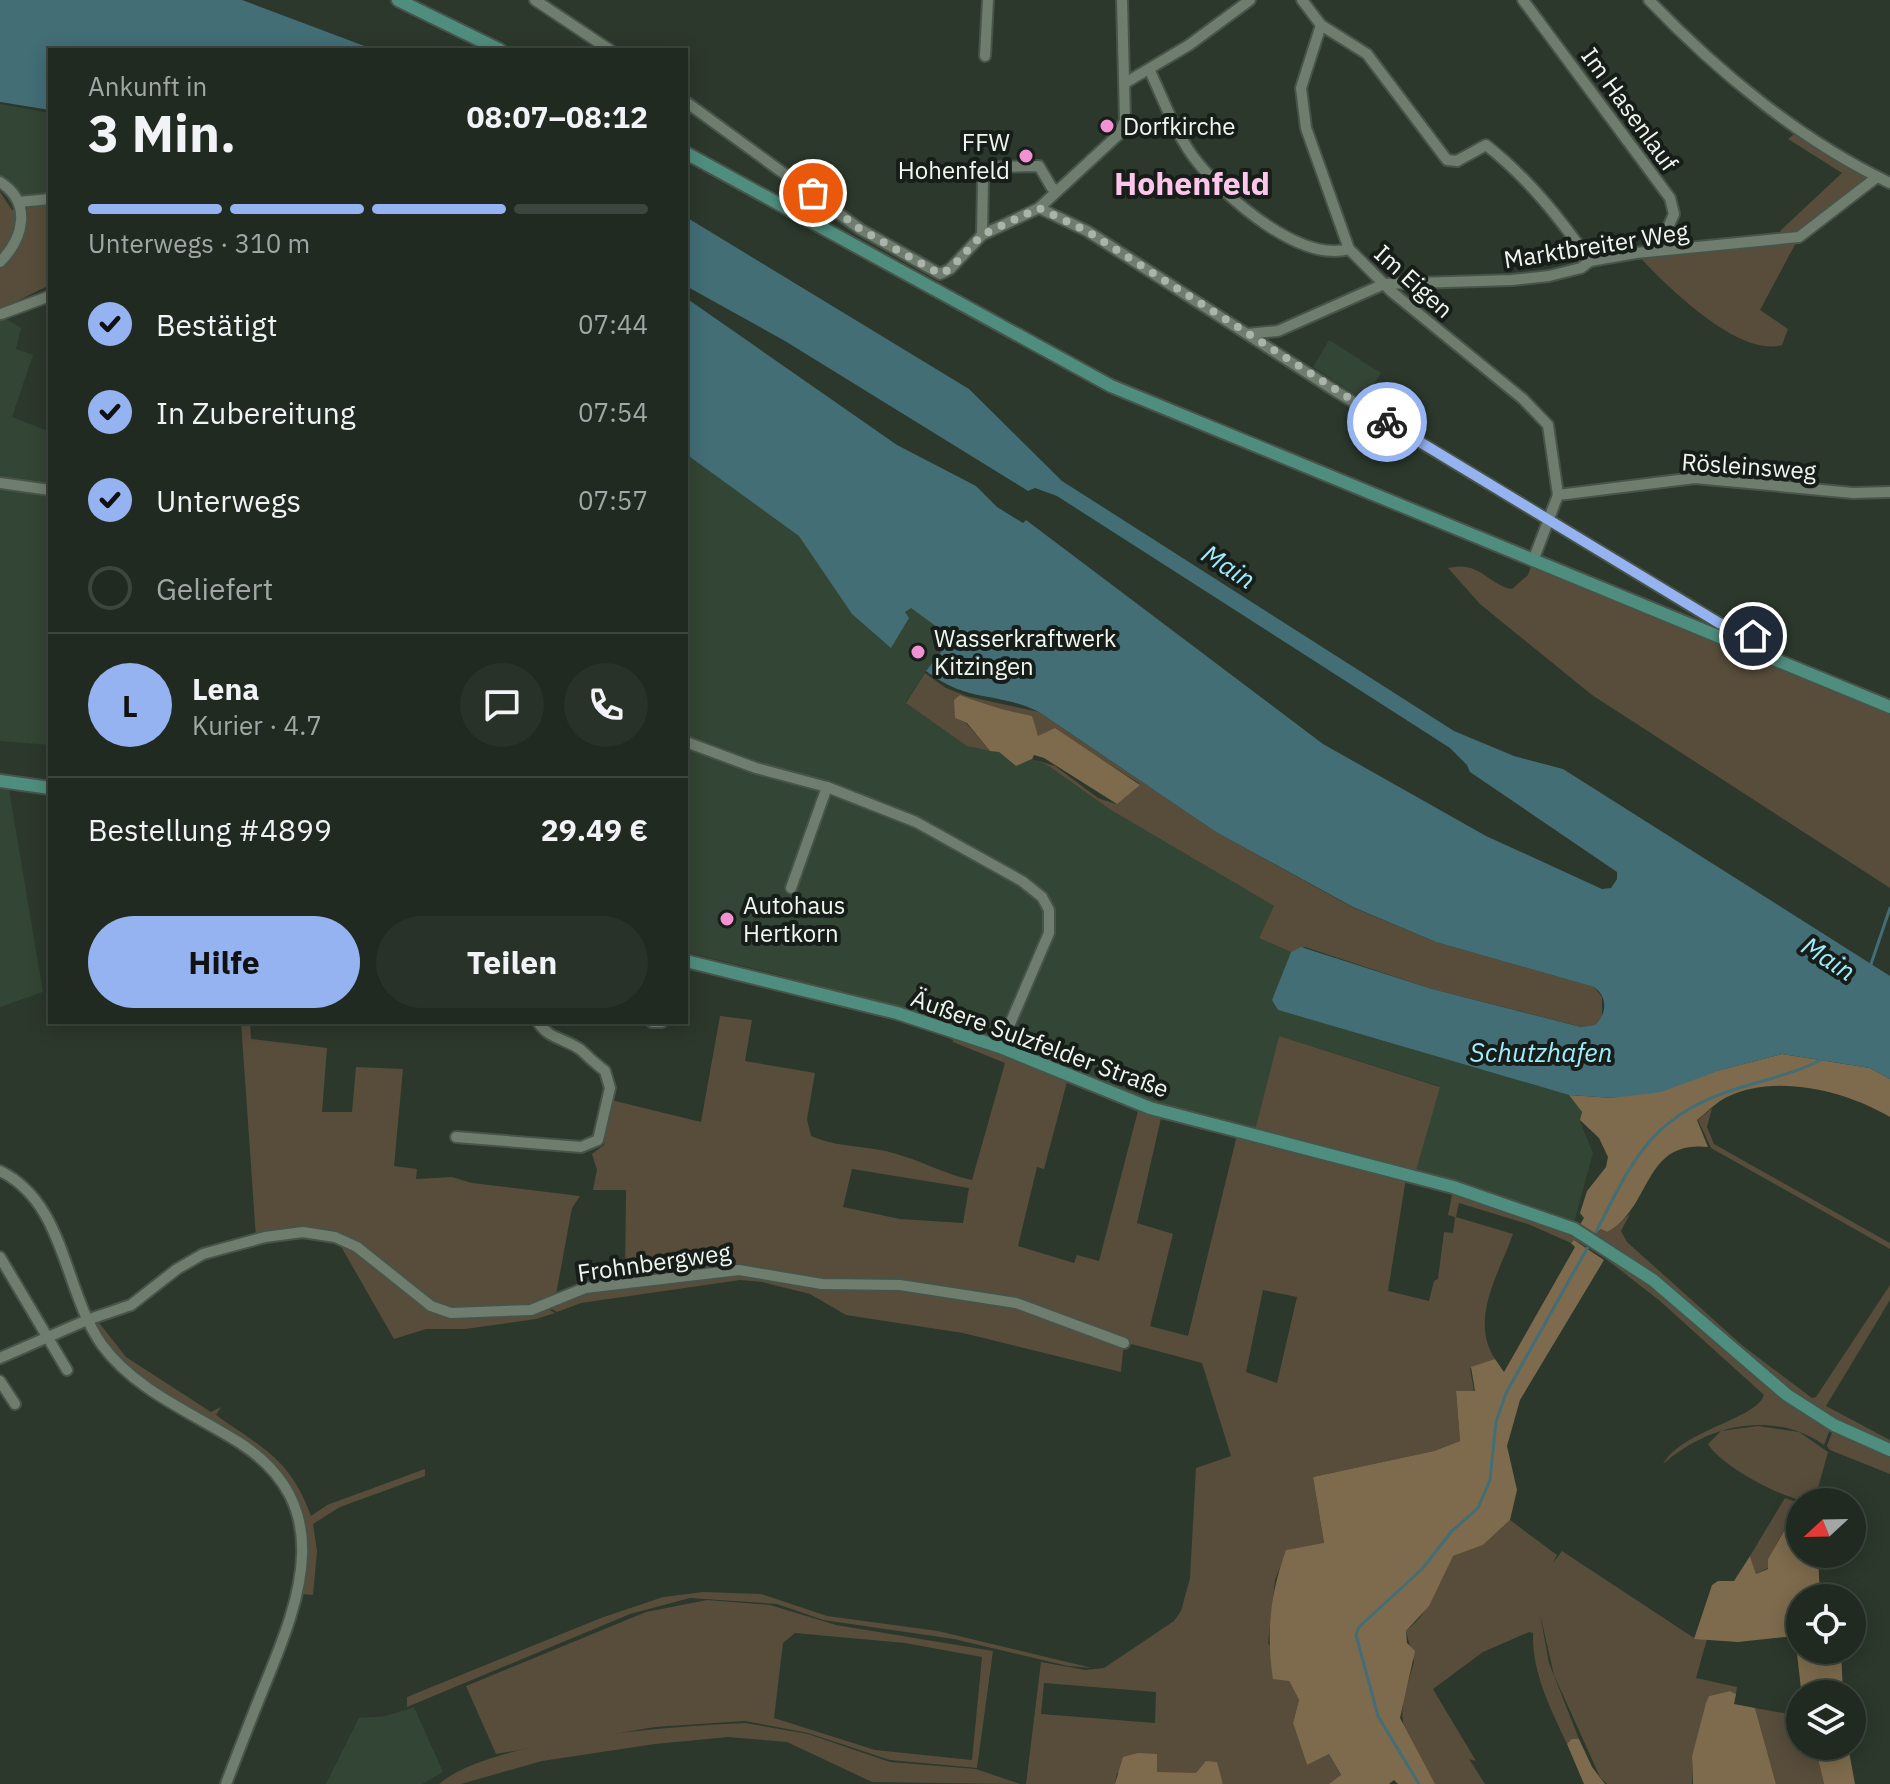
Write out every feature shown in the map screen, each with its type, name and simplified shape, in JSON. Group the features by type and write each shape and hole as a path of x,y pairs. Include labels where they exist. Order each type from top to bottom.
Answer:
{"main road":[{"path":"398,0 497,48"},
{"path":"688,154 891,269 1111,386 1890,707"},
{"path":"0,781 48,788"},
{"name":"Äußere Sulzfelder Straße","path":"688,961 831,995 1000,1047 1122,1099 1238,1133 1453,1187 1574,1229 1635,1266 1752,1368 1803,1406 1834,1425 1890,1450"}],"street":[{"path":"535,0 607,48"},
{"path":"985,56 988,0"},
{"path":"688,103 860,229 940,274 950,269 982,235 1039,208 1118,135 1125,120 1122,0"},
{"path":"1125,83 1150,71 1250,0"},
{"path":"1302,0 1321,25 1367,54 1447,160 1457,161 1486,145 1510,164 1553,209 1590,261"},
{"name":"Im Hasenlauf","path":"1523,0 1670,198 1674,214 1658,250"},
{"path":"1649,0 1715,63 1784,117 1890,183"},
{"name":"Im Eigen","path":"1321,25 1301,88 1306,128 1349,249 1384,284 1523,399 1548,425 1558,495"},
{"path":"1150,71 1198,163 1242,206 1269,229 1321,249 1349,249"},
{"path":"982,235 983,180 993,167 1039,166 1052,188 1057,190"},
{"name":"Marktbreiter Weg","path":"1247,334 1278,331 1384,284 1512,280 1581,268 1590,261 1658,250 1799,237 1877,177"},
{"path":"0,182 19,202 20,232 0,262"},
{"path":"19,202 48,199"},
{"path":"1039,208 1087,231 1247,334 1719,623 1753,636"},
{"path":"1,314 48,297"},
{"name":"Rösleinsweg","path":"1558,495 1695,478 1853,493 1890,492"},
{"path":"0,483 48,490"},
{"path":"1533,561 1558,495"},
{"path":"688,743 756,768 827,787 916,822 1022,881 1046,904 1050,917 1049,933 1000,1047"},
{"path":"791,888 827,787"},
{"path":"456,1137 581,1147 598,1140 603,1130 609,1079 579,1049 552,1037 540,1024"},
{"path":"0,1171 14,1178 44,1212 87,1320 106,1350 143,1385 262,1459 284,1486 295,1509 303,1545 298,1593 226,1784"},
{"name":"Frohnbergweg","path":"0,1358 87,1320 131,1305 203,1254 265,1237 303,1232 335,1237 357,1247 431,1306 451,1313 531,1310 585,1288 739,1270 822,1284 900,1285 1016,1303 1124,1343"},
{"path":"0,1257 67,1370"},
{"path":"0,1381 15,1404"}],"shaded area":[{"path":"0,104 48,113 48,195 22,198 0,178"},
{"path":"1801,129 1877,177 1799,237 1760,310 1788,329 1782,345 1765,346 1724,330 1703,316 1636,253 1788,239 1780,231 1842,173 1788,139"},
{"path":"0,192 12,210 48,205 48,286 0,309"},
{"path":"0,315 21,328 16,349 33,355 12,417 48,431 48,745 0,741"},
{"path":"1329,340 1381,373 1364,400 1313,367"},
{"path":"688,447 957,639 926,671 906,702 974,748 999,752 1016,766 1032,759 1047,765 1111,810 1274,906 1259,938 1291,952 1272,1000 1278,1010 1569,1095 1582,1112 1580,1121 1593,1153 1573,1226 1522,1205 1415,1174 1439,1086 1279,1036 1254,1134 1162,1108 1057,1064 779,975 688,952"},
{"path":"1533,561 1890,707 1890,888 1592,695 1480,604 1448,568 1468,567 1512,589 1528,575"},
{"path":"925,673 946,688 966,696 1039,712 1216,832 1352,907 1436,942 1594,987 1602,997 1602,1018 1595,1025 1582,1027 1432,989 1305,947 1291,952 1259,938 1274,906 1111,810 1047,765 1032,759 1055,766 1098,798 1116,804 1140,784 1055,729 1038,737 1016,713 995,709 960,695 955,718 966,723 990,751 967,746 906,703"},
{"path":"960,695 1032,716 1038,736 1055,728 1140,785 1117,804 1044,758 1034,755 1016,766 999,752 990,751 967,723 955,718 954,700"},
{"path":"0,788 9,789 43,992 0,1007"},
{"path":"720,1016 752,1020 745,1061 815,1073 807,1119 811,1136 831,1143 893,1153 972,1180 1005,1063 953,1042 953,1033 1068,1078 1044,1169 1037,1167 1018,1246 1074,1263 1077,1255 1099,1261 1139,1107 1162,1114 1137,1223 1173,1234 1150,1326 1188,1336 1237,1135 1406,1178 1388,1291 1429,1301 1434,1281 1438,1279 1444,1232 1453,1233 1455,1217 1448,1215 1453,1190 1573,1230 1635,1268 1830,1429 1824,1445 1783,1427 1740,1426 1699,1440 1663,1464 1686,1442 1747,1411 1758,1404 1764,1395 1660,1301 1601,1255 1574,1240 1571,1243 1528,1224 1459,1203 1456,1217 1513,1234 1494,1281 1486,1312 1488,1344 1495,1359 1470,1368 1474,1391 1456,1392 1460,1441 1434,1451 1313,1477 1324,1544 1287,1550 1275,1580 1268,1643 1299,1700 1293,1723 1307,1765 1329,1754 1341,1776 1329,1784 1223,1784 1216,1762 1196,1773 1117,1773 1115,1784 1026,1784 1041,1662 1085,1670 1104,1668 1174,1621 1181,1611 1190,1578 1196,1468 1231,1456 1202,1363 1124,1342 1121,1372 963,1333 846,1315 810,1294 740,1280 581,1303 557,1312 546,1306 577,1291 625,1284 626,1190 593,1190 597,1170 592,1154 604,1145 611,1100 701,1122","holes":["852,1169 969,1188 963,1223 900,1219 843,1207","1263,1290 1297,1297 1277,1383 1246,1372","1044,1683 1156,1692 1155,1723 1041,1714"]},
{"path":"241,1024 250,1024 251,1039 327,1048 322,1112 352,1112 356,1067 403,1069 394,1166 417,1169 416,1179 452,1177 472,1183 580,1196 572,1208 555,1300 545,1307 555,1313 536,1319 465,1329 426,1329 394,1339 335,1236 256,1238"},
{"path":"1279,1036 1440,1087 1415,1174 1254,1134"},
{"path":"1782,1054 1870,1068 1890,1079 1890,1117 1853,1100 1810,1088 1767,1086 1746,1090 1723,1099 1697,1120 1708,1147 1687,1148 1671,1154 1659,1164 1622,1221 1607,1232 1601,1229 1592,1236 1578,1228 1584,1218 1580,1213 1587,1191 1606,1167 1608,1157 1599,1138 1580,1120 1582,1112 1569,1095 1613,1098"},
{"path":"1712,1108 1707,1127 1714,1144 1890,1243 1890,1249 1711,1148 1698,1120"},
{"path":"1630,1214 1621,1231 1627,1242 1743,1346 1812,1398 1816,1397 1890,1285 1890,1300 1826,1406 1890,1440 1890,1447 1804,1404 1592,1236 1601,1229 1607,1232"},
{"path":"1574,1240 1604,1260 1520,1400 1507,1446 1517,1490 1510,1520 1483,1545 1453,1556 1429,1606 1406,1631 1407,1643 1415,1651 1400,1718 1435,1784 1398,1784 1394,1780 1389,1784 1329,1784 1341,1775 1329,1754 1307,1765 1293,1723 1299,1700 1289,1681 1273,1679 1270,1646 1273,1598 1286,1550 1324,1543 1313,1477 1434,1451 1460,1441 1456,1391 1475,1391 1471,1367 1495,1359 1504,1372 1575,1247 1571,1243"},
{"path":"96,1319 126,1357 211,1412 221,1407 216,1415 261,1446 284,1467 303,1496 311,1516 327,1505 425,1469 425,1476 340,1507 313,1524 317,1551 313,1595 301,1594 306,1544 276,1470 138,1378 108,1349 92,1321"},
{"path":"1758,1426 1799,1432 1828,1452 1818,1488 1786,1488 1786,1495 1756,1482 1727,1463 1708,1444 1721,1431"},
{"path":"1833,1430 1890,1452 1890,1474 1830,1450 1827,1446"},
{"path":"1786,1498 1786,1526 1768,1559 1768,1568 1756,1574 1750,1556"},
{"path":"1510,1520 1557,1555 1553,1563 1562,1551 1694,1638 1707,1639 1696,1678 1737,1687 1736,1694 1730,1691 1709,1696 1692,1756 1692,1784 1607,1784 1600,1777 1554,1675 1540,1614 1549,1663 1579,1739 1567,1744 1554,1717 1536,1662 1533,1633 1529,1632 1483,1652 1433,1689 1476,1761 1469,1759 1485,1784 1435,1784 1430,1778 1403,1722 1404,1698 1414,1662 1406,1631 1429,1605 1453,1556 1483,1545"},
{"path":"1786,1528 1786,1568 1819,1568 1819,1584 1786,1584 1786,1637 1738,1642 1694,1639 1712,1585 1718,1581 1734,1581 1750,1556 1756,1574 1768,1569 1768,1559"},
{"path":"703,1592 761,1594 827,1616 938,1631 1092,1668 1068,1666 954,1639 823,1620 777,1604 690,1598 630,1614 407,1707 407,1697 601,1618 663,1597"},
{"path":"707,1600 770,1605 836,1625 993,1651 977,1768 890,1760 808,1733 745,1721 655,1727 496,1754 466,1686 646,1612","holes":["795,1633 905,1643 982,1657 972,1760 875,1750 774,1718 783,1643"]},
{"path":"1798,1664 1842,1664 1842,1680 1800,1680"},
{"path":"1730,1691 1736,1694 1734,1704 1755,1708 1776,1784 1693,1784 1692,1756 1706,1703 1709,1696"},
{"path":"414,1707 443,1772 422,1784 326,1784 359,1718 386,1716"},
{"path":"1755,1708 1786,1714 1786,1760 1818,1760 1824,1784 1776,1784"},
{"path":"745,1723 808,1734 890,1762 976,1769 1020,1784 872,1782 787,1742 728,1737 542,1761 461,1784 439,1784 464,1769 498,1756 540,1746 674,1727"},
{"path":"1572,1739 1579,1739 1592,1767 1605,1784 1584,1784 1567,1744"},
{"path":"1138,1753 1157,1754 1157,1772 1196,1773 1206,1761 1217,1762 1223,1784 1115,1784 1123,1757"},
{"path":"1818,1760 1851,1760 1855,1784 1824,1784"}],"water":[{"path":"0,0 242,0 370,48 48,48 48,110 0,102"},
{"path":"688,218 969,389 1062,481 1454,731 1514,756 1563,769 1890,976 1890,1079 1870,1068 1782,1054 1721,1070 1661,1092 1613,1098 1569,1095 1278,1010 1272,1000 1291,952 1301,947 1432,989 1581,1027 1595,1025 1602,1016 1604,1001 1594,987 1436,942 1353,907 1216,832 1039,712 1010,701 970,693 941,681 926,671 952,638 911,608 905,612 909,618 891,648 852,614 799,536 688,455 688,299 897,445 976,486 997,507 1023,523 1026,520 1323,744 1486,836 1602,889 1611,888 1617,879 1617,872 1470,772 1450,748 1057,496 1035,488 1028,491 785,341 688,287"}],"waterway":[{"name":"Main","path":"1871,964 1890,908"},
{"path":"1596,1232 1636,1159 1667,1124 1712,1098 1823,1059"},
{"path":"1419,1784 1378,1716 1356,1635 1359,1627 1422,1569 1452,1531 1478,1508 1490,1480 1496,1422 1506,1393 1589,1245"}],"way so far":[{"path":"813,193 860,229 940,274 950,269 982,235 1039,208 1071,221 1387,422"}],"place":[{"name":"Dorfkirche","path":"1107,126"},
{"name":"FFW Hohenfeld","path":"1026,156"},
{"name":"Wasserkraftwerk Kitzingen","path":"918,652"},
{"name":"Autohaus Hertkorn","path":"727,919"}],"district":[{"name":"Hohenfeld","path":"1192,183"}],"route":[{"path":"1387,422 1719,623 1753,636"}],"water label":[{"name":"Schutzhafen","path":"1541,1052"}]}
